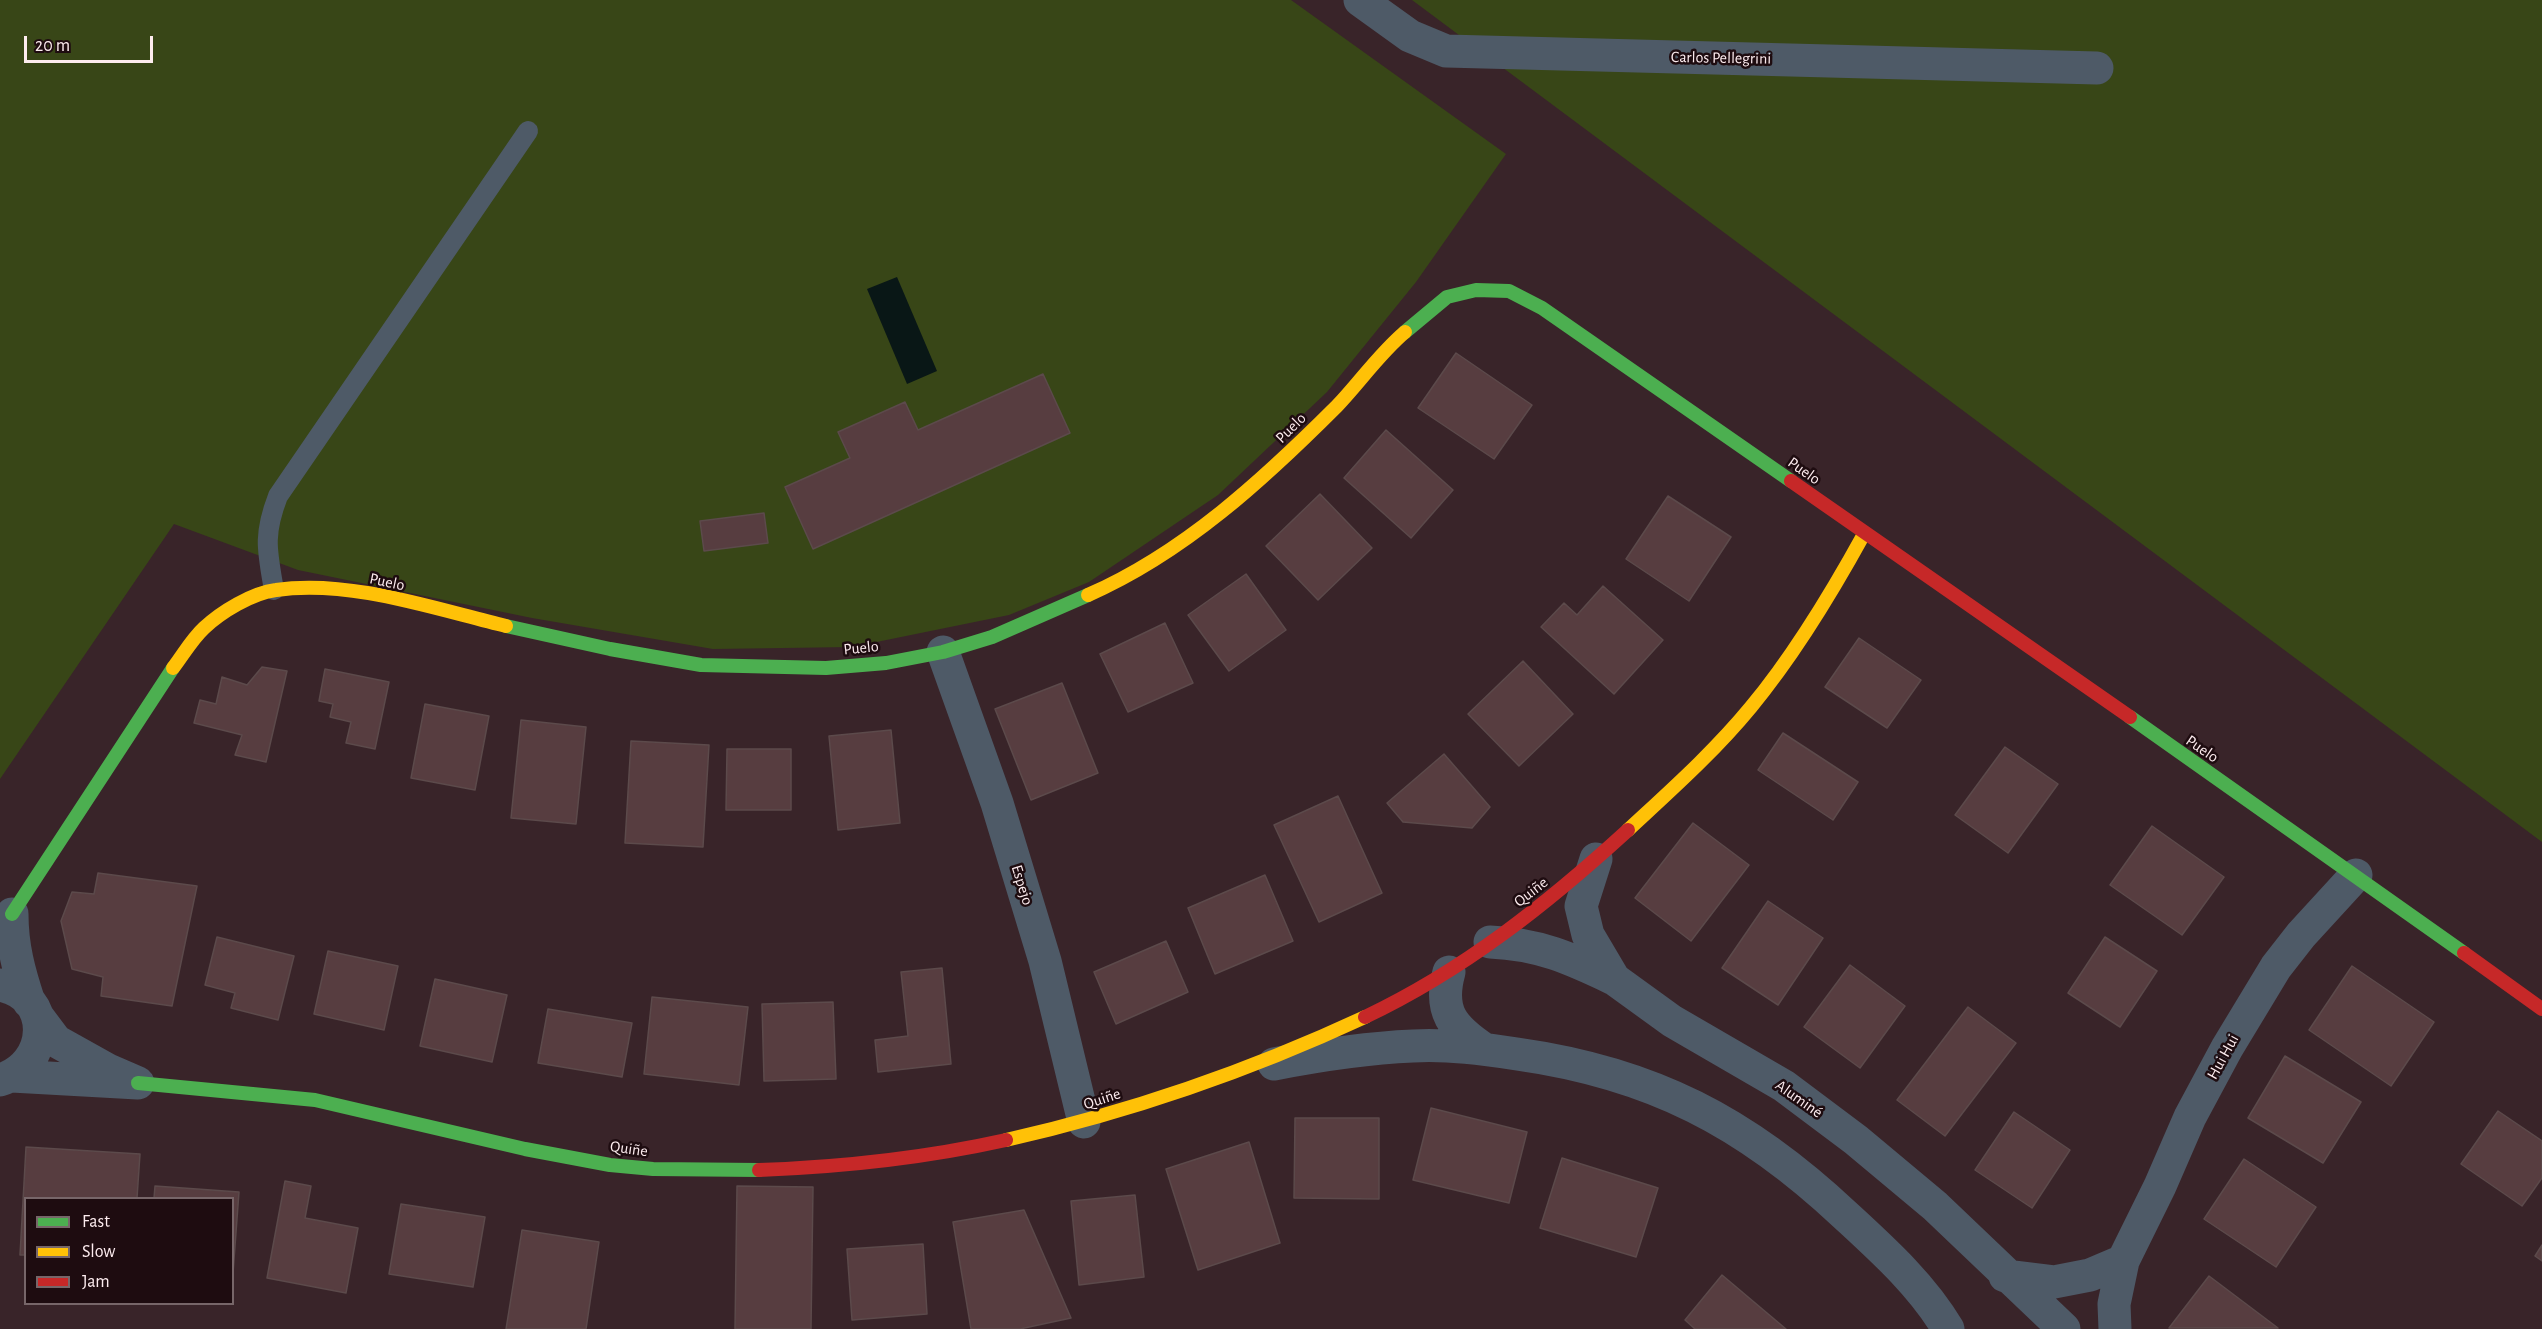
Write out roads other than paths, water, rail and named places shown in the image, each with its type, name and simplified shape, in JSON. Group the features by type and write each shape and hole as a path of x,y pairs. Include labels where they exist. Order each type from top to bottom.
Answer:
{"street":[{"name":"Carlos Pellegrini","path":"1360,0 1410,36 1446,51 2097,68"},
{"name":"Puelo","path":"6,924 165,678 204,628 239,604 274,590 315,587 367,594 610,649 700,665 826,668 886,663 943,652 992,637 1067,605 1153,560 1230,506 1295,448 1355,387 1387,347 1423,315 1447,297 1476,290 1509,291 1542,308 2356,874 2542,1009"},
{"name":"Quiñe","path":"138,1083 312,1099 468,1133 549,1154 647,1168 739,1172 840,1165 933,1154 1001,1142 1084,1122 1243,1070 1365,1018 1449,972 1539,908 1685,777 1750,708 1798,645 1832,594 1864,534"},
{"name":"Espejo","path":"943,652 1011,848 1045,961 1084,1122"},
{"name":"Aluminé","path":"1596,859 1581,906 1588,935 1614,979 1672,1021 1784,1086 1856,1140 1935,1206 2064,1329"},
{"name":"Hui Hui","path":"2115,1329 2114,1304 2123,1261 2190,1117 2227,1048 2276,968 2301,935 2356,874"},
{"path":"6,924 16,964 40,1031 33,1057 6,1078"},
{"path":"1491,942 1519,943 1559,952 1614,979"},
{"path":"1449,972 1445,988 1448,1010 1458,1031 1484,1049"},
{"path":"0,985 19,992 56,1041 108,1071 138,1083"},
{"path":"1243,1070 1317,1056 1374,1049 1415,1046 1484,1049 1566,1061 1618,1074 1663,1090 1737,1129 1823,1194 1898,1263 1948,1329"},
{"path":"6,1078 138,1083"},
{"path":"2006,1276 2054,1282 2090,1275 2123,1261"}],"lane":[{"path":"274,590 266,542 268,521 278,496 528,131"}]}
